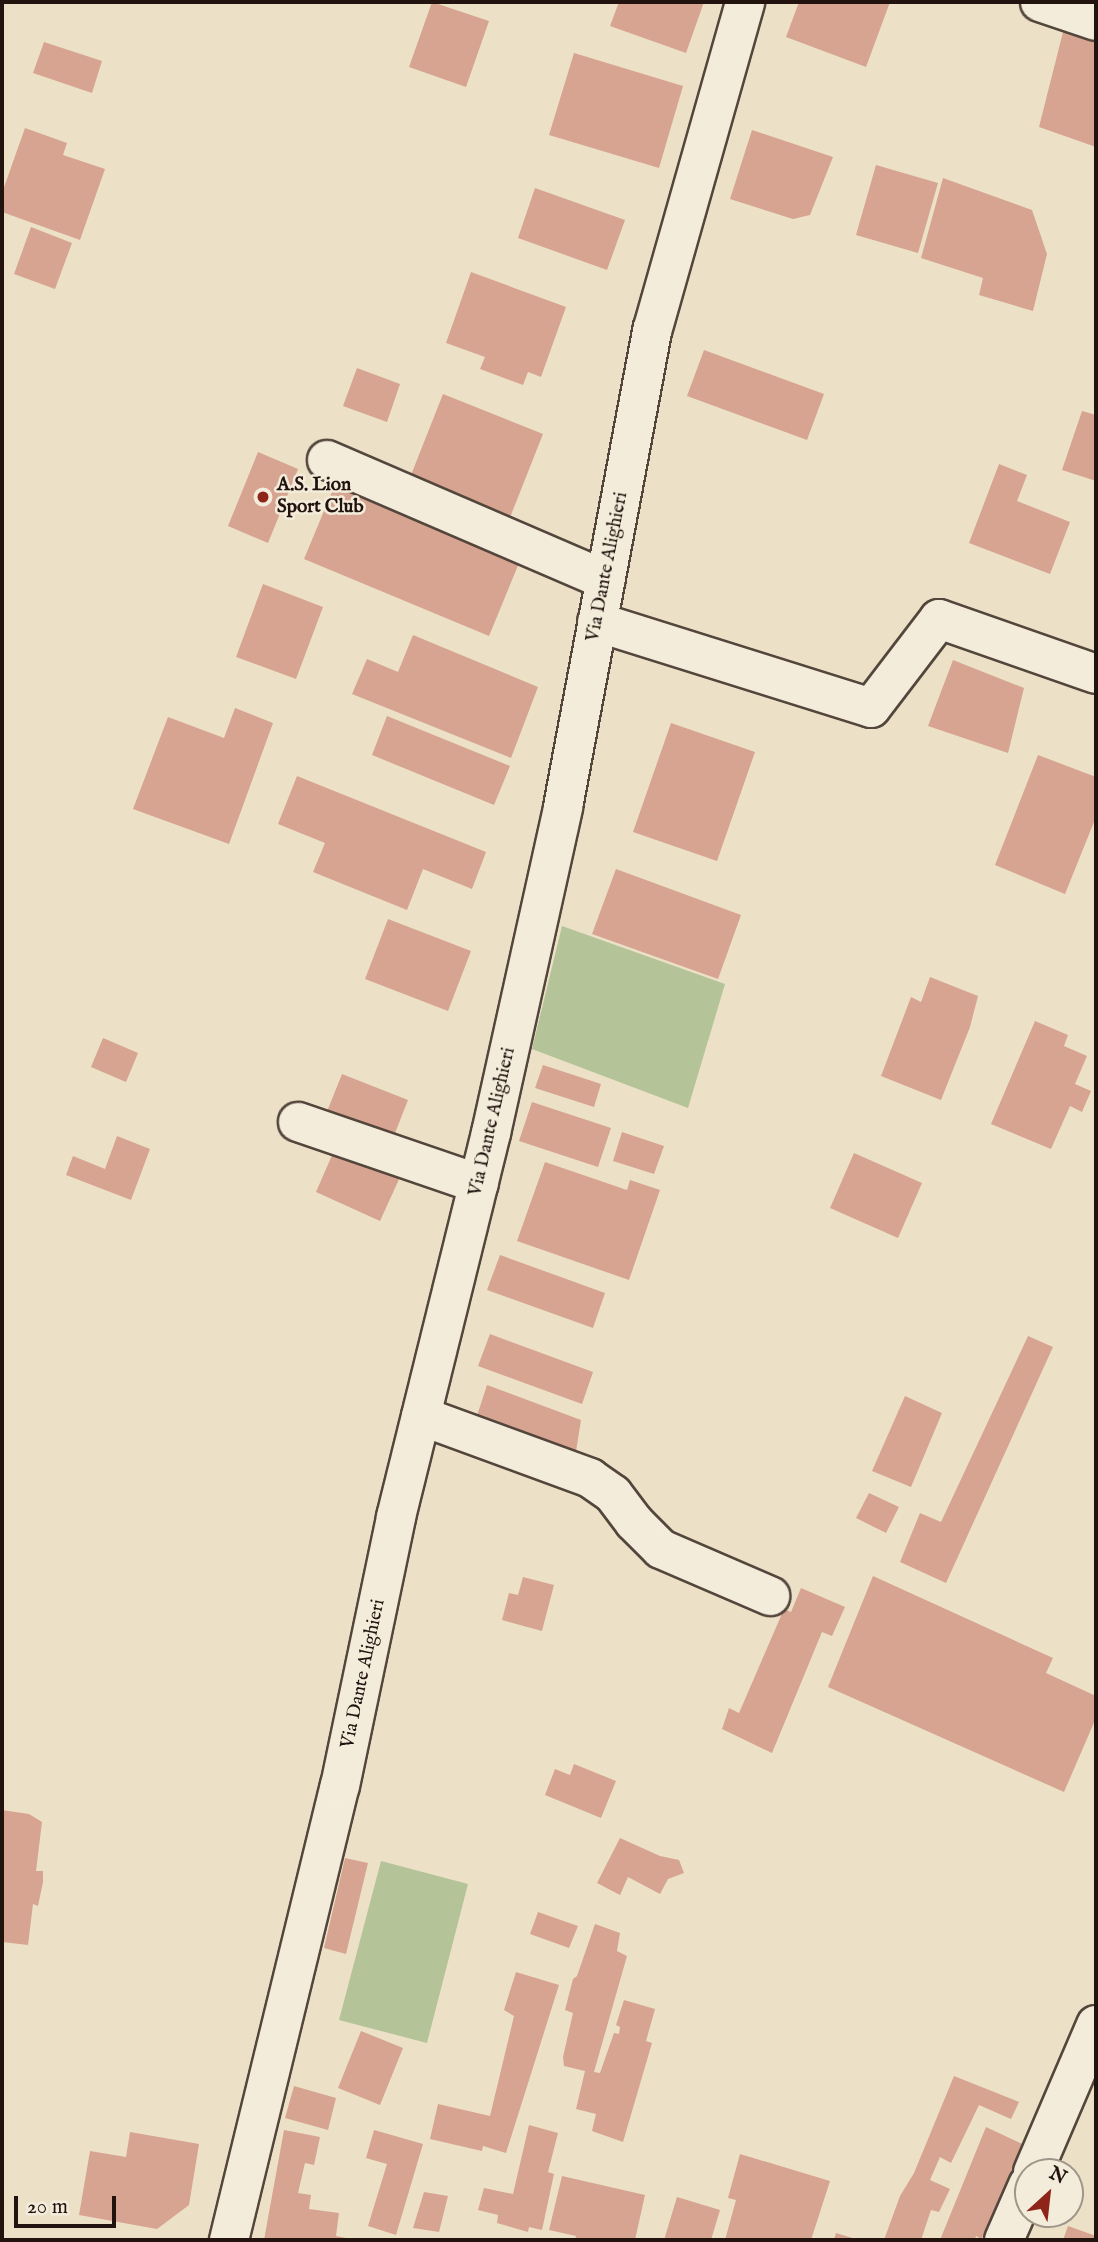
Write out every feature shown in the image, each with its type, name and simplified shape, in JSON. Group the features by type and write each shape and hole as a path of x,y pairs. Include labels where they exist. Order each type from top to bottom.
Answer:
{"street":[{"name":"Via Dante Alighieri","path":"229,2240 341,1786 396,1517 479,1184 563,807 653,328 745,2"},
{"path":"1040,2 1096,22"},
{"path":"327,460 605,580"},
{"path":"597,622 871,708 939,619 1096,674"},
{"path":"298,1122 479,1184"},
{"path":"421,1416 590,1478 613,1494 634,1522 662,1549 770,1596"},
{"path":"1039,2158 1096,2025"},
{"path":"1004,2240 1014,2217"}],"green space":[{"path":"562,926 725,984 688,1108 532,1049"},
{"path":"381,1861 468,1884 427,2043 339,2020"}],"building":[{"path":"432,2 489,21 466,87 409,67"},
{"path":"619,2 704,2 686,53 610,26"},
{"path":"799,2 890,2 866,67 786,37"},
{"path":"1064,28 1096,39 1096,147 1039,127"},
{"path":"44,42 102,61 92,93 33,73"},
{"path":"574,53 683,86 659,168 549,135"},
{"path":"25,128 67,143 63,155 105,169 80,240 2,212 2,193"},
{"path":"752,130 833,157 810,215 793,219 730,199"},
{"path":"876,165 938,183 918,253 856,235"},
{"path":"943,178 1032,210 1047,254 1033,311 979,295 983,278 921,258"},
{"path":"535,188 625,220 607,270 518,238"},
{"path":"31,227 72,243 55,289 14,274"},
{"path":"471,272 566,307 541,377 528,372 523,385 480,369 485,357 446,343"},
{"path":"704,350 824,394 807,440 687,396"},
{"path":"357,368 400,384 387,422 343,406"},
{"path":"443,394 543,434 509,520 409,480"},
{"path":"1082,411 1096,415 1096,481 1062,470"},
{"name":"A.S. Lion Sport Club","path":"258,452 298,469 268,543 228,526"},
{"path":"999,464 1027,475 1017,501 1070,522 1050,574 969,543"},
{"path":"334,487 519,563 489,636 304,559"},
{"path":"263,584 323,607 296,679 236,657"},
{"path":"413,635 538,687 511,758 352,694 367,659 398,672"},
{"path":"953,660 1024,688 1008,753 928,726"},
{"path":"235,708 273,723 229,844 133,809 168,717 224,738"},
{"path":"387,716 510,766 494,805 372,755"},
{"path":"671,723 755,752 717,861 633,832"},
{"path":"1038,755 1096,777 1096,817 1065,894 995,865"},
{"path":"297,776 486,852 472,889 423,869 407,910 313,872 325,843 278,824"},
{"path":"616,869 741,915 718,979 592,934"},
{"path":"388,919 471,951 448,1011 365,979"},
{"path":"930,977 978,996 970,1027 941,1100 881,1076 911,997 921,1002"},
{"path":"1035,1021 1068,1035 1064,1046 1087,1056 1075,1084 1091,1091 1082,1112 1070,1106 1051,1149 991,1124"},
{"path":"103,1038 138,1053 126,1082 91,1067"},
{"path":"543,1065 601,1084 594,1107 535,1088"},
{"path":"342,1074 408,1100 390,1146 324,1119"},
{"path":"532,1102 611,1128 598,1167 519,1141"},
{"path":"622,1132 664,1146 654,1174 613,1161"},
{"path":"117,1136 150,1149 131,1200 66,1175 73,1156 105,1169"},
{"path":"336,1146 401,1175 380,1221 316,1192"},
{"path":"854,1153 922,1183 898,1238 830,1208"},
{"path":"545,1162 627,1190 630,1180 660,1190 629,1280 517,1241"},
{"path":"500,1255 605,1293 593,1328 487,1290"},
{"path":"490,1334 593,1372 582,1404 478,1366"},
{"path":"1028,1336 1053,1347 946,1583 900,1562 920,1513 941,1522"},
{"path":"487,1385 581,1420 574,1464 474,1425"},
{"path":"905,1396 942,1413 911,1487 872,1471"},
{"path":"869,1493 899,1507 886,1533 856,1518"},
{"path":"873,1576 1053,1658 1046,1673 1096,1696 1096,1718 1064,1792 828,1687"},
{"path":"523,1577 554,1585 542,1631 502,1620 509,1593 518,1595"},
{"path":"801,1588 845,1607 832,1636 822,1632 772,1753 722,1729 729,1708 739,1713 784,1609 791,1612"},
{"path":"574,1764 616,1781 601,1818 545,1795 555,1769 570,1775"},
{"path":"2,1810 29,1814 42,1822 36,1871 43,1871 43,1882 38,1906 33,1904 28,1945 2,1942"},
{"path":"620,1838 660,1856 679,1860 684,1873 668,1879 660,1894 628,1877 620,1895 597,1883"},
{"path":"345,1858 368,1863 346,1954 324,1948"},
{"path":"538,1912 578,1926 569,1948 530,1934"},
{"path":"595,1924 620,1933 617,1951 627,1956 594,2072 600,2073 614,2033 619,2034 620,2027 616,2025 624,2000 655,2009 646,2041 652,2043 623,2142 592,2131 596,2114 576,2109 585,2071 564,2066 563,2057 573,2013 565,2010 573,1979 577,1976"},
{"path":"516,1972 559,1985 506,2153 483,2146 482,2151 430,2139 438,2104 490,2116 514,2016 504,2010"},
{"path":"361,2031 403,2048 380,2105 338,2088"},
{"path":"954,2076 1019,2102 1011,2119 979,2105 951,2163 940,2157 930,2180 950,2189 939,2212 931,2210 921,2240 884,2240 900,2196 914,2173"},
{"path":"294,2086 336,2098 328,2130 285,2118"},
{"path":"529,2125 558,2133 548,2172 554,2174 542,2230 529,2227 528,2232 497,2223 498,2215 478,2210 484,2188 513,2194"},
{"path":"986,2127 1031,2148 1026,2158 1014,2158 1014,2183 1010,2191 1005,2188 1000,2198 1010,2203 981,2239 976,2236 975,2240 940,2240"},
{"path":"284,2130 320,2137 314,2165 305,2163 298,2193 311,2195 309,2209 339,2213 336,2236 356,2240 264,2240"},
{"path":"374,2130 423,2144 396,2235 368,2226 387,2164 366,2158"},
{"path":"130,2132 199,2144 189,2205 157,2229 79,2215 90,2151 126,2157"},
{"path":"740,2154 830,2181 811,2240 725,2240 736,2200 728,2198"},
{"path":"562,2176 645,2195 635,2240 575,2240 576,2236 549,2230"},
{"path":"424,2192 448,2196 439,2232 413,2228"},
{"path":"677,2197 720,2210 711,2240 664,2240"},
{"path":"1067,2228 1096,2236 1096,2240 1063,2240"},
{"path":"836,2233 859,2240 834,2240"}],"place":[{"name":"A.S. Lion Sport Club","path":"263,497"}]}
